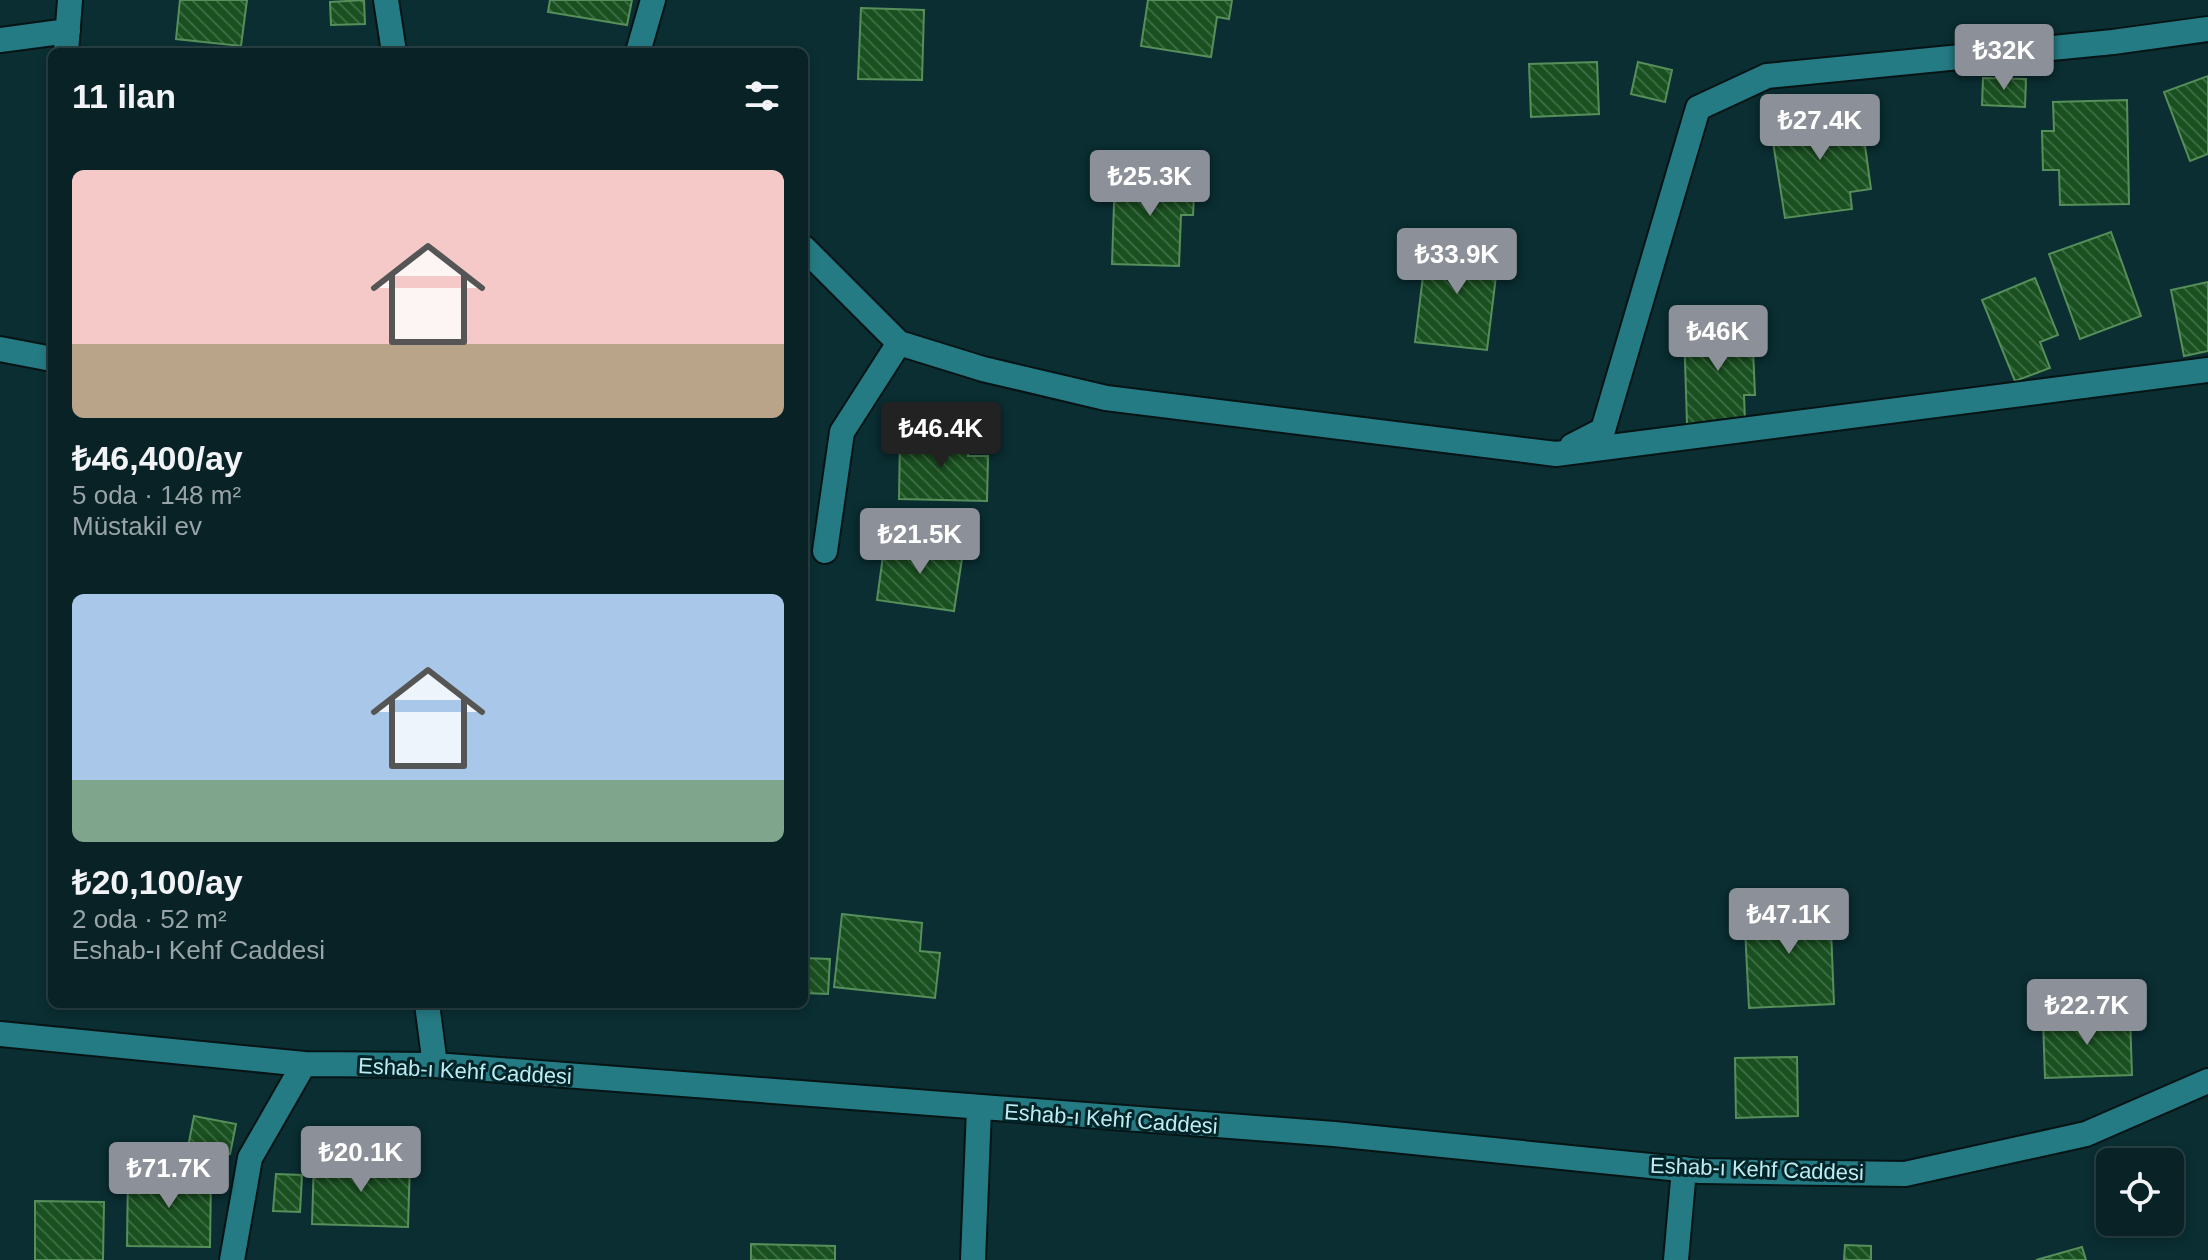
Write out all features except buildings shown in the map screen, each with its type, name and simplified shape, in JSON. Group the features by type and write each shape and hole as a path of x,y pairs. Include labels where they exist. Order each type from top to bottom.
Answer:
{"street":[{"path":"0,40 67,41 70,0"},
{"path":"386,0 393,48"},
{"path":"639,48 653,0"},
{"path":"1556,454 1603,430 1698,108 1767,76 2113,42 2208,29"},
{"path":"808,252 899,343 983,369 1106,398 1556,454 2208,370"},
{"path":"825,551 842,432 899,343"},
{"path":"0,349 48,358"},
{"path":"428,1008 435,1065"},
{"name":"Eshab-ı Kehf Caddesi","path":"0,1034 304,1064 435,1065 1334,1134 1684,1169 1905,1174 2086,1134 2208,1081"},
{"path":"232,1260 250,1158 304,1064"},
{"path":"973,1260 979,1109"},
{"path":"1676,1260 1684,1169"}]}
